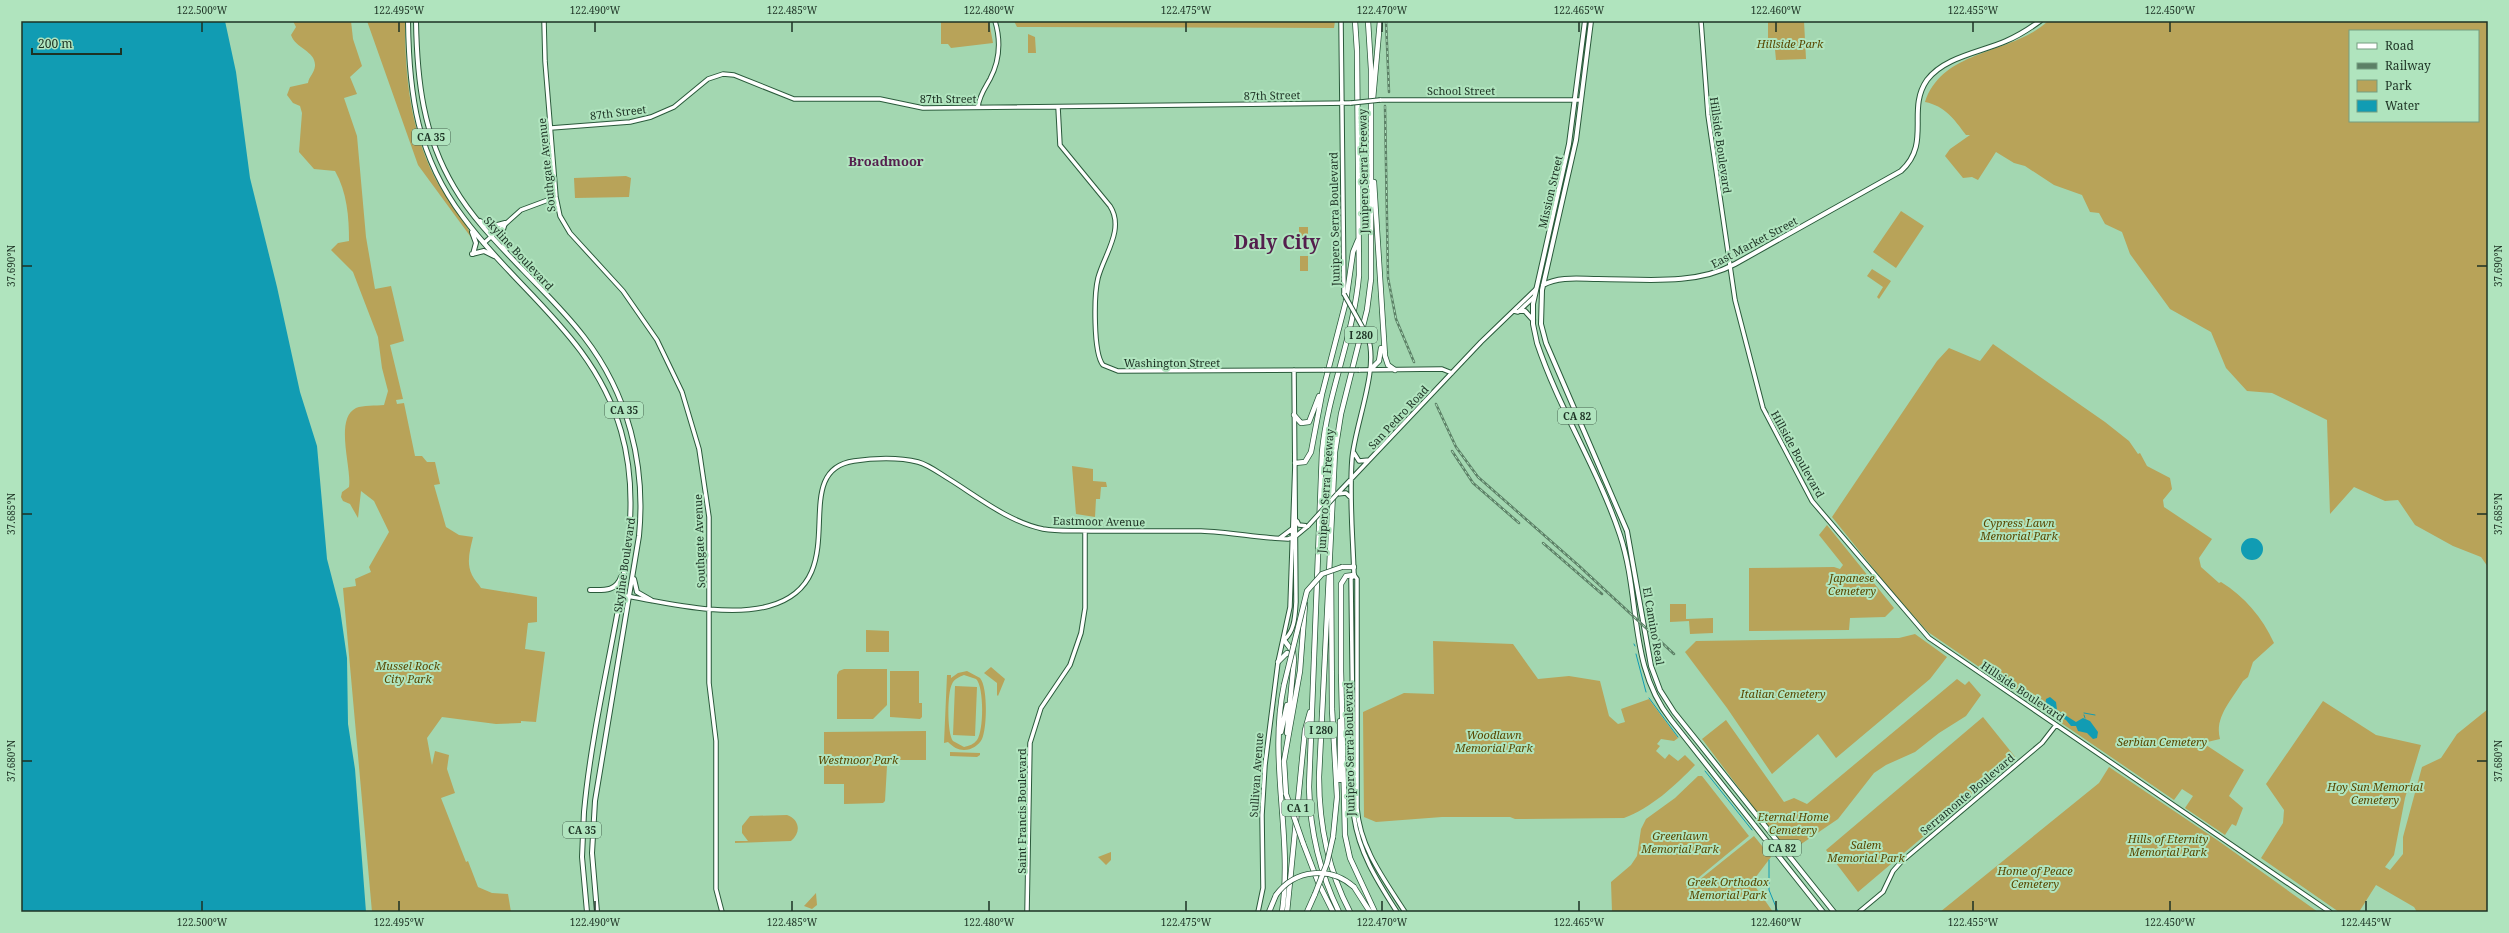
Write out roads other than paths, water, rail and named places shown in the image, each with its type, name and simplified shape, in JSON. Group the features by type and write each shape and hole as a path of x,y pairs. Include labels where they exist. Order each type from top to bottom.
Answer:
{"highway":[{"name":"Junipero Serra Freeway","path":"1339,912 1320,864 1311,820 1309,787 1322,445 1329,407 1356,300 1359,275 1357,51 1355,21"},
{"name":"Junipero Serra Freeway","path":"1350,912 1328,856 1320,802 1330,542 1337,433 1366,316 1371,285 1372,158 1368,21"},
{"path":"1371,115 1376,77 1380,21"},
{"path":"1370,370 1376,364 1380,356 1381,320 1378,219 1372,158"},
{"path":"1294,463 1304,462 1310,455 1320,400 1349,287 1353,252 1359,238"},
{"path":"1381,320 1385,359 1388,365 1395,370"},
{"path":"1294,415 1303,424 1311,420 1333,349"},
{"path":"1330,542 1332,709 1337,804"},
{"path":"1282,912 1286,844 1278,775 1284,685 1305,597 1314,582 1326,572 1342,567 1354,567"},
{"path":"1307,912 1327,863 1333,837 1340,777 1341,584 1346,576 1354,575"},
{"path":"1284,757 1296,696 1305,603 1314,582"},
{"path":"1284,640 1293,652 1294,660 1283,773 1286,794 1318,882 1333,912"},
{"path":"1278,662 1288,653 1292,654 1294,660"},
{"path":"1341,671 1344,835 1350,858 1376,912"},
{"path":"1279,752 1293,672"},
{"name":"CA 1","path":"1286,912 1305,730 1312,704"},
{"path":"1269,912 1276,896 1291,881 1315,873 1337,876 1354,887 1370,912"}],"main road":[{"name":"Skyline Boulevard","path":"408,21 410,85 418,126 436,175 463,218 484,243 579,346 600,379 614,410 625,447 630,480 631,520 626,563 584,806 582,857 587,912"},
{"name":"Skyline Boulevard","path":"416,21 418,75 428,127 445,170 471,212 491,236 584,337 606,370 623,406 636,450 641,490 640,529 594,807 592,860 597,912"},
{"name":"Mission Street","path":"1546,364 1537,343 1533,320 1534,297 1566,160 1585,21"},
{"name":"Mission Street","path":"1543,285 1573,157 1591,21"},
{"name":"East Market Street","path":"1543,285 1569,279 1693,278 1711,275 1730,267 1896,175 1911,159 1918,141 1919,98 1926,83 1934,72 1948,63 2014,37 2040,21"},
{"path":"471,212 490,227 505,223 501,239 513,259"},
{"path":"463,218 476,240 472,254 487,252 508,268"},
{"path":"1534,297 1543,285"},
{"name":"San Pedro Road","path":"1536,289 1543,285"},
{"name":"El Camino Real","path":"1543,285 1541,298 1541,324 1546,343 1628,534 1648,653 1659,687 1672,710 1834,912"},
{"path":"1520,310 1525,311 1533,320"},
{"name":"El Camino Real","path":"1546,364 1620,535 1642,661 1653,693 1668,717 1823,912"},
{"path":"590,590 607,590 615,587 619,583 626,563"},
{"path":"634,569 636,590 651,600"}],"street":[{"name":"Southgate Avenue","path":"544,21 545,61 556,197 560,216 570,232 619,285 646,321 667,359 686,402 699,449 707,495 709,683 716,741 716,886 722,912"},
{"path":"978,107 998,59 999,37 995,21"},
{"name":"Junipero Serra Boulevard","path":"1341,21 1344,294 1368,336 1371,350 1370,370 1353,451 1351,478 1354,567 1354,575 1351,579 1352,798 1356,830 1368,864 1397,912"},
{"name":"Hillside Boulevard","path":"1701,21 1707,109 1735,300 1763,408 1812,501 1922,632 2330,912"},
{"name":"87th Street","path":"551,128 630,122 651,118 679,104 708,79 723,74 734,75 794,99 880,99 917,107 1058,107 1342,103"},
{"name":"School Street","path":"1342,103 1380,100 1581,100"},
{"name":"Washington Street","path":"1058,107 1060,145 1110,206 1115,217 1114,234 1098,278 1096,288 1097,349 1103,365 1118,371 1442,369 1452,373"},
{"path":"484,243 505,223 530,205 556,197"},
{"name":"San Pedro Road","path":"1296,536 1370,460 1484,338 1536,289"},
{"path":"1514,311 1520,310 1534,297"},
{"name":"Sullivan Avenue","path":"1258,912 1263,888 1263,780 1278,662 1290,607 1294,463 1294,370"},
{"path":"1353,451 1359,461 1370,460"},
{"name":"Eastmoor Avenue","path":"709,609 768,606 788,598 804,583 812,572 819,552 820,499 827,478 837,468 851,462 913,461 932,469 1026,524 1050,530 1212,532 1279,539 1292,538 1296,536"},
{"name":"Sullivan Avenue","path":"1284,640 1289,636 1295,612 1296,520 1294,463"},
{"path":"1337,494 1344,493 1351,499"},
{"path":"1296,520 1299,525 1305,527"},
{"path":"1279,539 1292,528"},
{"name":"Saint Francis Boulevard","path":"1027,912 1030,743 1041,708 1070,664 1081,633 1084,608 1085,530"},
{"name":"Junipero Serra Boulevard","path":"1354,575 1357,579 1357,800 1360,827 1372,859 1405,912"},
{"path":"620,595 709,609"},
{"path":"1352,679 1357,684"},
{"name":"Serramonte Boulevard","path":"1859,912 1883,892 1892,872 1900,862 2039,745 2056,725"}],"water":[{"path":"21,21 225,21 236,72 250,178 277,287 300,392 317,446 327,559 340,609 347,658 348,724 355,769 366,912 21,912"},
{"path":"2252,538 2260,541 2263,549 2260,557 2252,560 2244,557 2241,549 2244,541"},
{"path":"2050,697 2056,702 2057,710 2076,722 2083,718 2090,721 2098,732 2097,738 2093,739 2087,733 2078,731 2076,726 2071,726 2066,720 2045,708 2046,699"}],"waterway":[{"path":"1636,654 1646,692"},
{"path":"1649,698 1678,737"},
{"path":"2084,713 2095,715"},
{"path":"1705,771 1752,830"},
{"path":"1769,860 1769,890 1778,912"}],"railway":[{"path":"1386,21 1389,92"},
{"path":"1385,106 1388,278 1396,319 1414,362"},
{"path":"1436,404 1456,447 1478,477 1578,565 1674,654"},
{"path":"1452,451 1473,483 1519,523"},
{"path":"1543,543 1602,594"}],"district":[{"name":"Broadmoor","path":"886,161"},
{"name":"Daly City","path":"1277,242"}],"park label":[{"name":"Hillside Park","path":"1790,43"},
{"name":"Cypress Lawn Memorial Park","path":"2019,528"},
{"name":"Japanese Cemetery","path":"1852,583"},
{"name":"Mussel Rock City Park","path":"408,671"},
{"name":"Italian Cemetery","path":"1783,693"},
{"name":"Woodlawn Memorial Park","path":"1494,740"},
{"name":"Serbian Cemetery","path":"2162,741"},
{"name":"Westmoor Park","path":"858,759"},
{"name":"Hoy Sun Memorial Cemetery","path":"2375,792"},
{"name":"Eternal Home Cemetery","path":"1793,822"},
{"name":"Greenlawn Memorial Park","path":"1680,841"},
{"name":"Hills of Eternity Memorial Park","path":"2168,844"},
{"name":"Salem Memorial Park","path":"1866,850"},
{"name":"Home of Peace Cemetery","path":"2035,876"},
{"name":"Greek Orthodox Memorial Park","path":"1728,887"}]}
